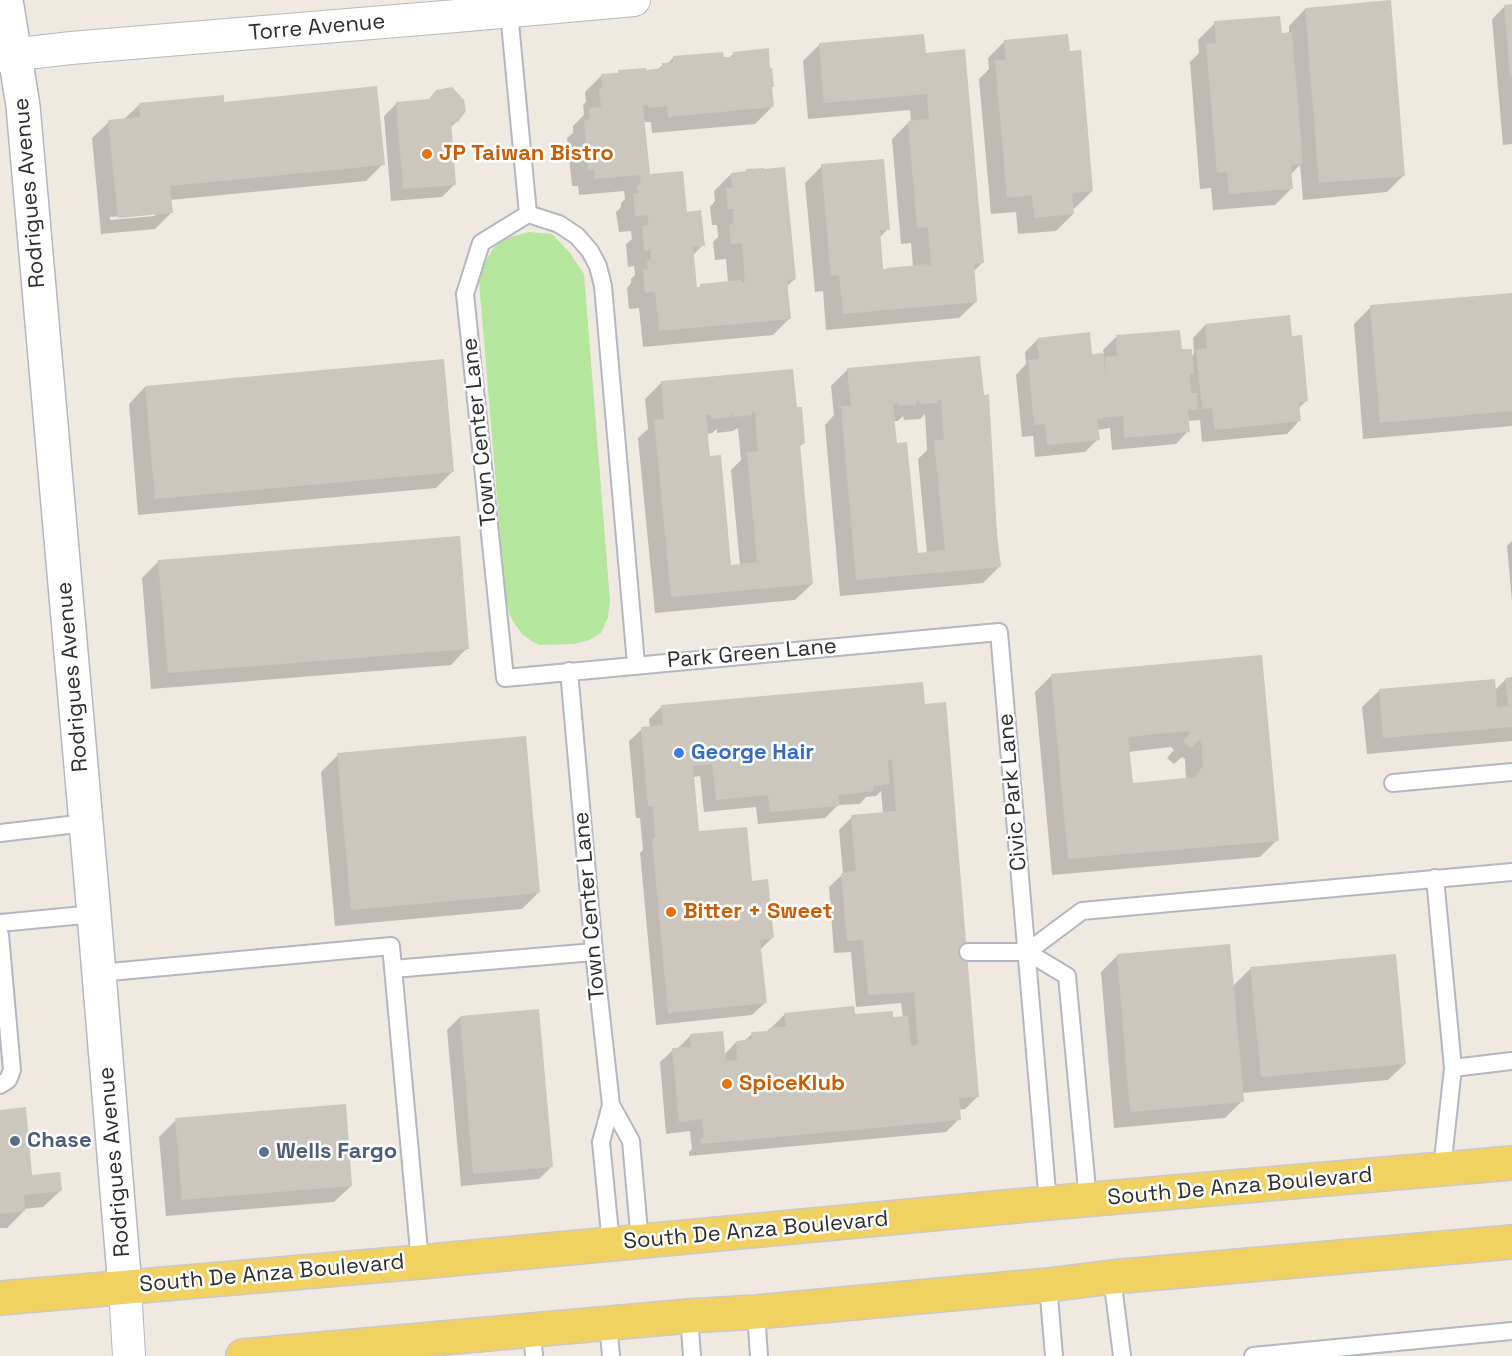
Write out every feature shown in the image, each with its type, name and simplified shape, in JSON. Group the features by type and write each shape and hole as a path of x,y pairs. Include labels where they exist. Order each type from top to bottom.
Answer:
{"main road":[{"name":"South De Anza Boulevard","path":"0,1298 1512,1163"},
{"path":"243,1356 533,1343 608,1324 1512,1242"}],"street":[{"name":"Rodrigues Avenue","path":"6,0 8,55 24,117 94,914 129,1356"},
{"name":"Torre Avenue","path":"8,55 463,8 509,12 561,3 634,0"}],"lane":[{"path":"509,12 528,214 559,224 577,236 590,251 598,267 603,286 636,664"},
{"name":"Town Center Lane","path":"505,678 465,294 481,243 528,214"},
{"name":"Park Green Lane","path":"505,678 999,632"},
{"name":"Civic Park Lane","path":"999,632 1048,1203"},
{"name":"Town Center Lane","path":"568,671 594,952 611,1105 601,1142 626,1243"},
{"path":"1393,783 1512,772"},
{"path":"0,833 86,823"},
{"path":"1026,951 1082,911 1512,872"},
{"path":"1435,878 1453,1068 1442,1169"},
{"path":"0,923 94,914"},
{"path":"0,935 12,1070 8,1080 0,1084"},
{"path":"99,973 391,946 420,1262"},
{"path":"968,952 1026,951 1067,976 1088,1200"},
{"path":"393,969 594,952"},
{"path":"1453,1068 1512,1061"},
{"name":"Town Center Lane","path":"611,1105 631,1141 626,1243"},
{"path":"1112,1278 1122,1356"},
{"path":"1048,1285 1054,1356"},
{"path":"756,1312 759,1356"},
{"path":"689,1316 692,1356"},
{"path":"608,1324 611,1356"},
{"path":"1253,1356 1512,1330"}],"green space":[{"path":"529,232 552,234 570,253 584,274 610,601 608,617 601,633 589,640 574,644 539,645 522,634 509,613 505,592 479,281 483,265 493,249 510,237"}],"building":[{"path":"1391,0 1405,176 1319,183 1305,8"},
{"path":"1512,4 1512,77 1510,77 1504,5"},
{"path":"1280,16 1282,33 1292,32 1303,164 1291,165 1293,189 1229,194 1227,172 1217,173 1206,44 1216,43 1214,21"},
{"path":"924,34 926,53 965,49 984,263 974,264 977,302 843,314 839,275 831,276 821,164 884,159 890,230 880,230 883,269 928,264 927,266 931,266 928,227 917,228 908,121 929,119 927,94 824,103 819,43"},
{"path":"1068,34 1070,51 1081,50 1093,191 1072,193 1074,214 1034,218 1032,195 1007,198 995,60 1006,60 1004,40"},
{"path":"769,48 774,107 668,117 667,106 648,108 648,105 643,106 650,174 683,171 687,212 701,210 705,246 693,247 697,287 700,287 700,284 741,280 741,283 745,282 742,243 731,244 729,224 734,223 733,209 728,209 726,188 732,188 731,173 746,171 746,169 785,167 796,279 787,280 791,319 659,331 655,292 645,293 643,269 648,269 647,261 651,260 650,250 644,251 642,226 649,225 647,215 635,216 633,194 638,193 637,185 641,185 640,175 595,179 594,170 588,170 584,120 590,119 589,108 601,107 599,87 602,87 601,74 618,73 618,70 662,68 662,63 673,62 673,56 723,52 724,57 734,57 733,52"},
{"path":"377,86 385,165 170,186 173,213 118,218 108,120 140,117 139,103 224,95 224,102"},
{"name":"JP Taiwan Bistro","path":"452,87 464,100 466,111 458,122 451,122 456,185 403,189 396,102 429,99 436,90"},
{"path":"1512,293 1512,411 1380,423 1370,305"},
{"path":"1290,315 1292,336 1302,335 1308,401 1299,402 1301,421 1215,430 1212,408 1202,409 1196,350 1207,348 1205,324"},
{"path":"1180,330 1182,349 1192,349 1194,374 1190,374 1191,393 1197,393 1198,409 1188,410 1190,432 1124,438 1123,416 1109,417 1097,419 1100,440 1047,445 1045,424 1034,425 1028,360 1039,359 1037,338 1090,332 1092,354 1103,353 1106,379 1105,357 1117,356 1116,335"},
{"path":"980,356 984,395 989,394 1001,567 856,580 841,406 851,406 847,368","holes":["937,400 941,400 944,439 934,441 945,550 918,553 907,442 897,443 893,404 916,405 919,401 920,404 938,403"]},
{"path":"444,359 454,472 155,499 145,386"},
{"path":"793,369 797,407 802,407 805,443 800,444 813,584 671,597 654,420 664,419 661,381","holes":["755,412 758,451 747,452 757,562 731,565 721,455 710,456 706,415 710,415 711,419 731,417 730,414 733,413 733,417 752,415"]},
{"path":"460,536 469,649 168,673 158,560"},
{"path":"1262,655 1279,841 1068,859 1051,674","holes":["1188,731 1190,733 1183,741 1192,748 1199,740 1201,742 1203,766 1195,777 1133,783 1128,737"]},
{"path":"1512,677 1512,727 1383,738 1379,689 1495,679 1497,707 1508,706 1505,678"},
{"path":"923,682 925,704 946,702 979,1097 959,1098 961,1120 701,1144 701,1138 704,1138 702,1119 679,1122 672,1048 691,1047 690,1034 723,1031 726,1061 737,1060 736,1041 752,1039 751,1032 769,1031 769,1028 786,1026 784,1013 854,1006 855,1014 893,1011 893,1017 908,1016 911,1046 918,1045 914,992 868,995 863,940 847,941 841,873 856,871 851,815 896,811 892,759 888,760 890,784 873,786 874,791 838,795 839,806 770,812 768,795 716,800 712,764 693,766 699,831 747,827 752,881 768,879 774,938 760,940 767,1003 668,1013 652,839 655,838 653,806 648,806 641,727 663,725 661,705"},
{"path":"526,736 540,893 351,910 337,753"},
{"path":"1230,944 1244,1102 1130,1112 1117,954"},
{"path":"1396,954 1406,1064 1261,1077 1250,967"},
{"path":"539,1009 553,1167 473,1174 460,1016"},
{"name":"Wells Fargo","path":"346,1104 352,1186 182,1200 175,1118"},
{"name":"Chase","path":"26,1107 32,1175 60,1172 62,1191 24,1195 25,1211 0,1214 0,1110"}],"place":[{"name":"JP Taiwan Bistro","path":"427,154"},
{"name":"George Hair","path":"679,753"},
{"name":"Bitter + Sweet","path":"671,912"},
{"name":"SpiceKlub","path":"727,1084"},
{"name":"Chase","path":"15,1141"},
{"name":"Wells Fargo","path":"264,1152"}]}
